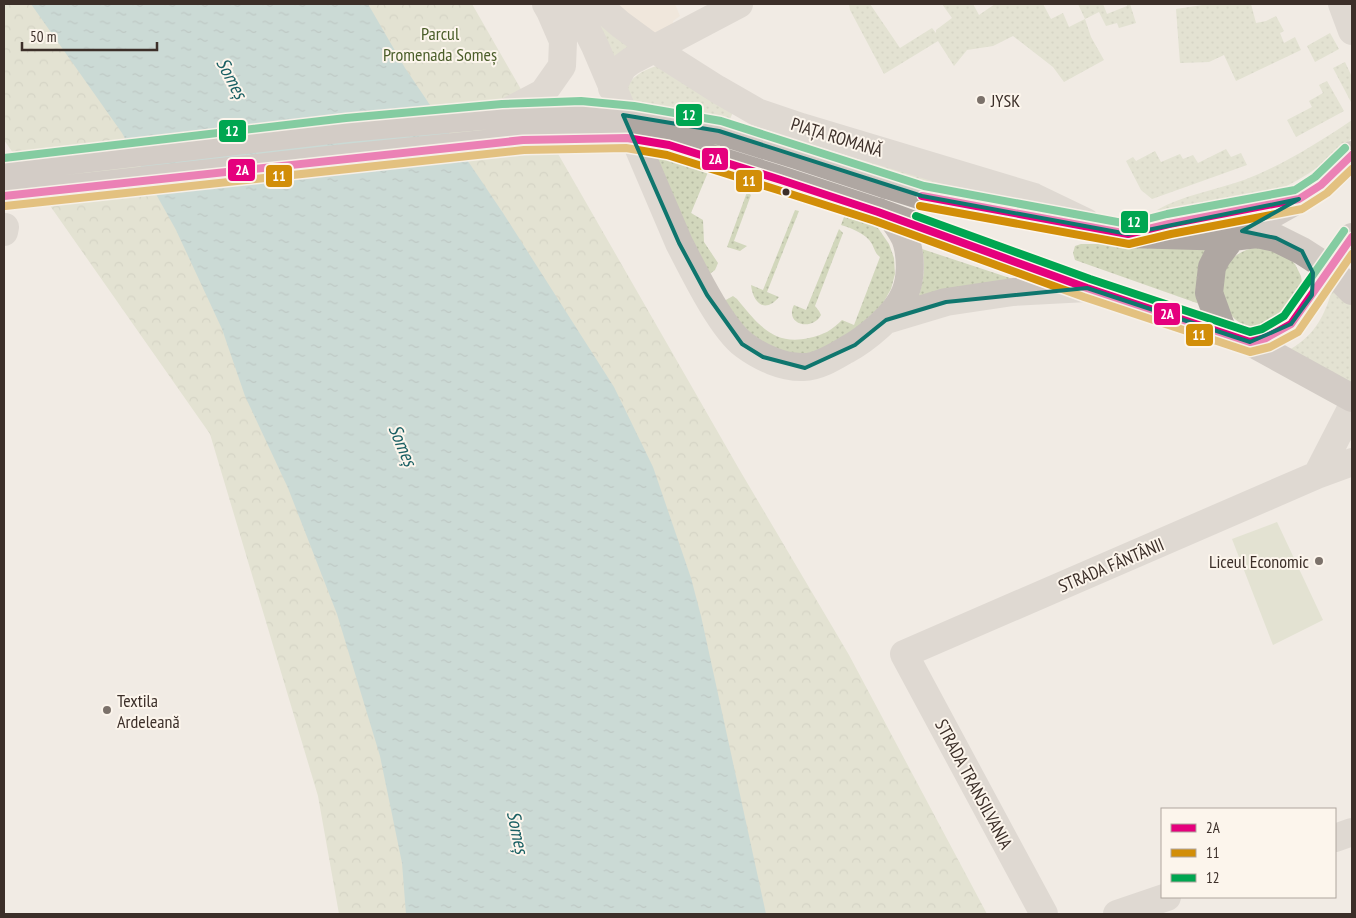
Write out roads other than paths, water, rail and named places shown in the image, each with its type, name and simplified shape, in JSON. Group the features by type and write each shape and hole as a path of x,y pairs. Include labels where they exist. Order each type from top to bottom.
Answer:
{"main road":[{"name":"PIAȚA ROMANĂ","path":"4,168 347,128 503,114 580,111 632,116 719,131 796,154 922,196 1128,234 1232,237 1257,234 1276,238 1302,251 1330,269 1352,291"},
{"path":"4,196 513,141 627,138 669,145 781,180 885,215 1087,288 1223,332 1250,342 1352,398"},
{"path":"1223,332 1209,293 1212,268 1232,237 1321,185 1352,155"},
{"path":"1128,234 1178,222 1299,199"},
{"path":"1250,342 1266,338 1290,324 1312,296 1352,237"},
{"path":"1302,251 1313,274 1312,296"}],"street":[{"path":"503,114 543,93 562,66 562,41 546,4"},
{"path":"574,4 595,46 679,243 721,316 742,344 763,357 793,367 806,368 836,356 855,345 886,320 905,293 910,267 907,245 903,234 885,215"},
{"name":"PIAȚA ROMANĂ","path":"597,4 654,49 716,90 758,112 801,127 1034,197 1099,228"},
{"path":"612,88 623,67 739,4"},
{"path":"1342,4 1352,31"},
{"path":"886,320 946,302 1013,292 1087,288"},
{"path":"1317,475 1352,408"},
{"name":"STRADA FÂNTÂNII","path":"904,654 1317,475 1352,462"},
{"name":"STRADA TRANSILVANIA","path":"904,654 1044,914"},
{"path":"1336,838 1352,832"},
{"path":"1117,914 1164,898"}],"water":[{"name":"Someș","path":"31,4 368,4 405,68 503,213 614,387 653,467 691,578 701,616 766,914 406,914 402,863 380,756 337,614 288,488 245,396 222,329 176,230 122,133"}],"place":[{"name":"JYSK","path":"981,100"},
{"name":"Liceul Economic","path":"1319,561"},
{"name":"Textila Ardeleană","path":"107,710"}],"park label":[{"name":"Parcul Promenada Someș","path":"440,43"}]}
